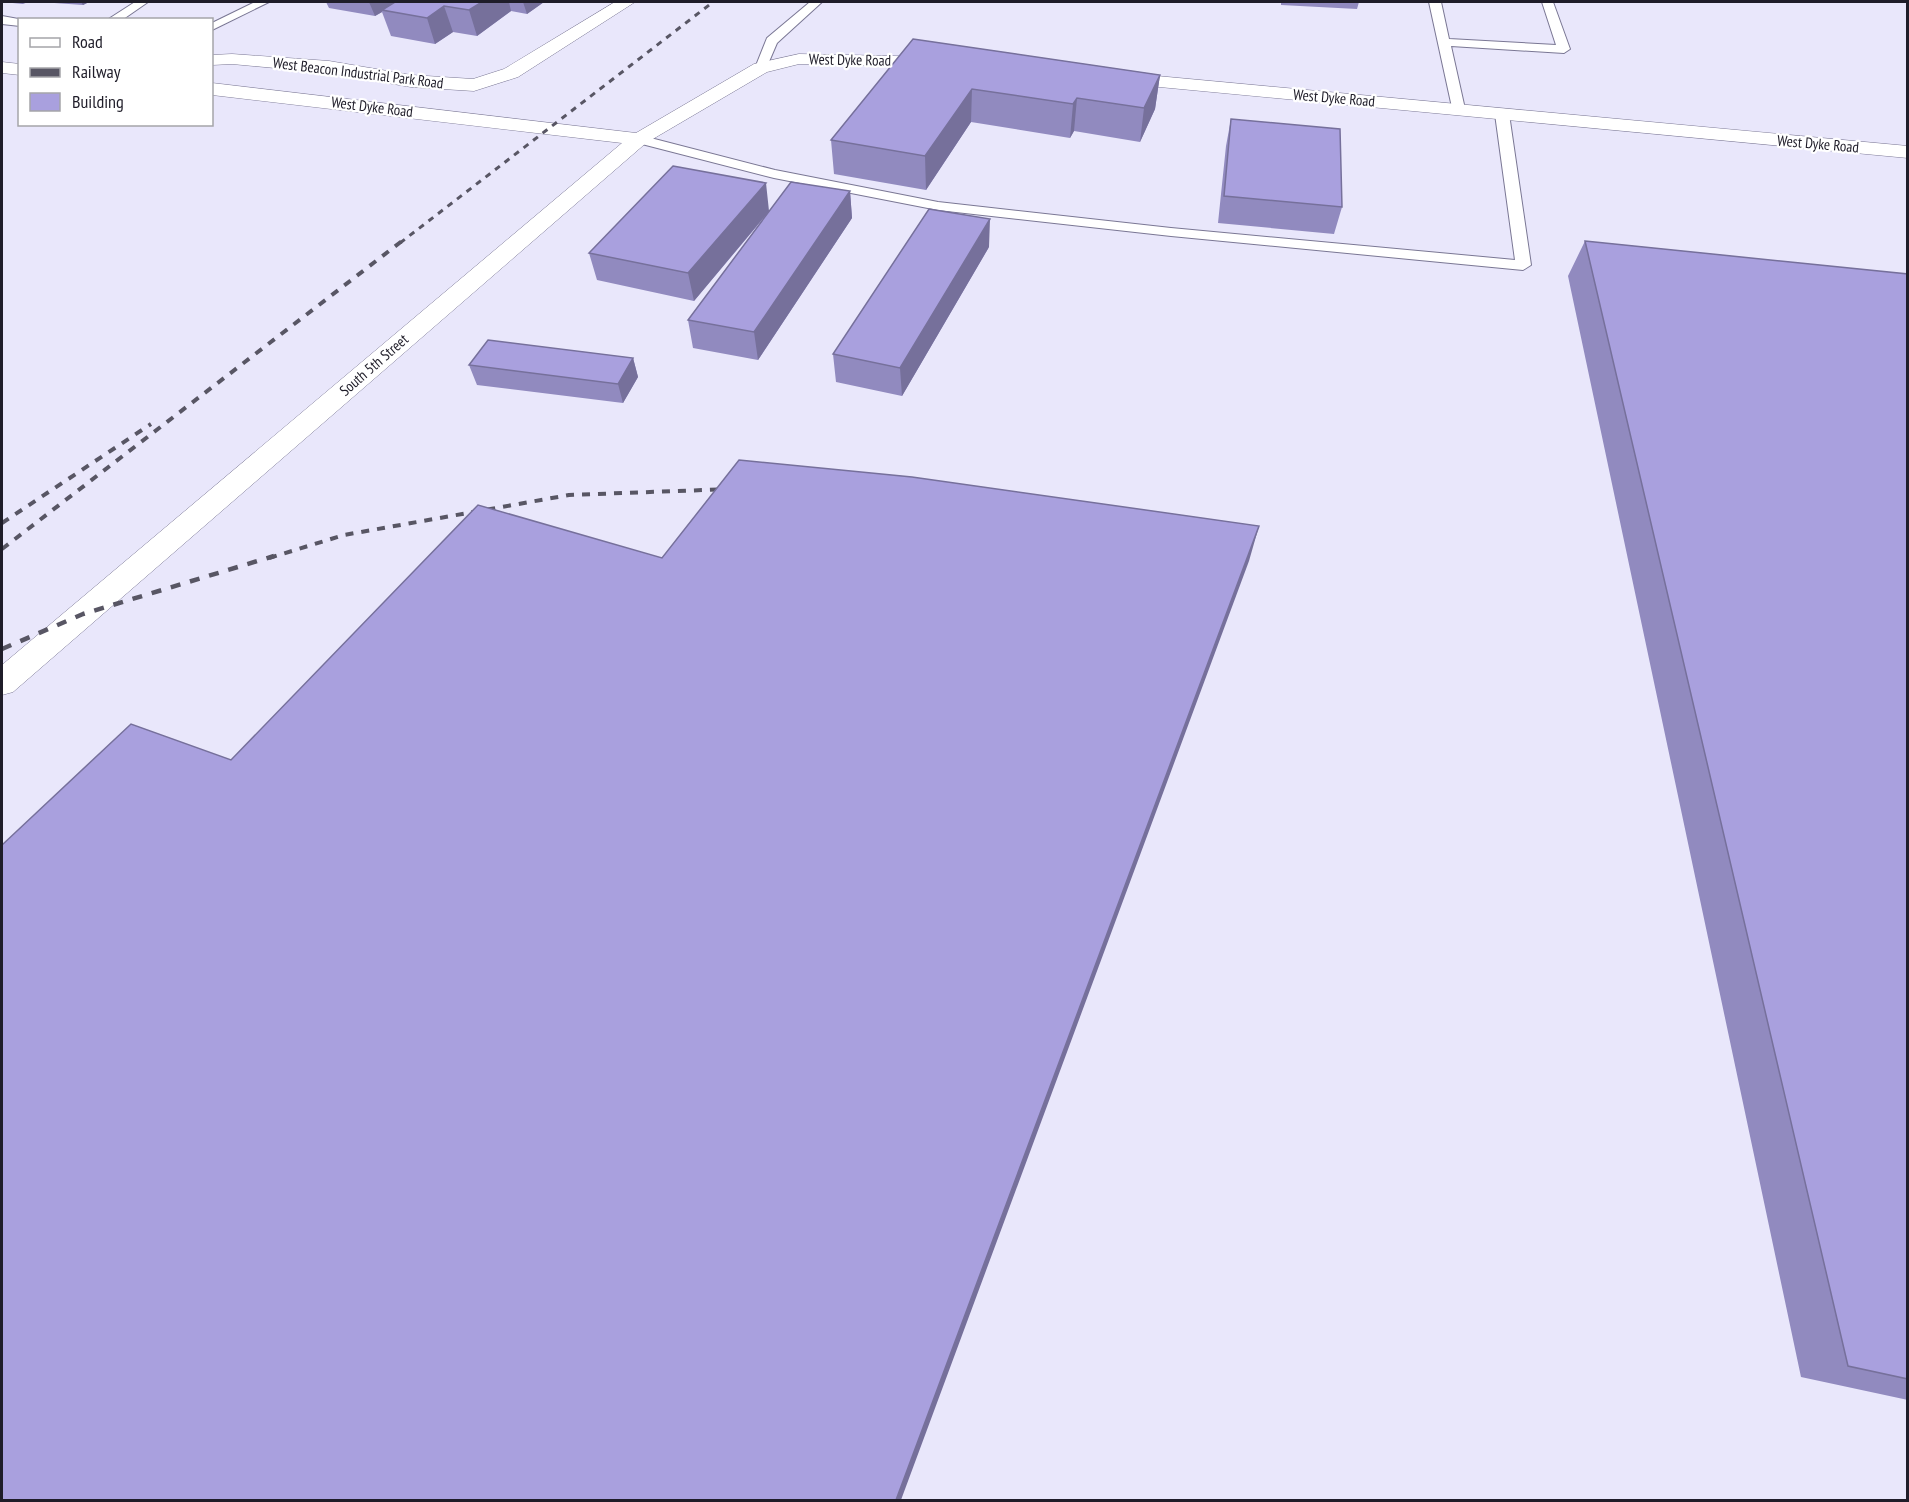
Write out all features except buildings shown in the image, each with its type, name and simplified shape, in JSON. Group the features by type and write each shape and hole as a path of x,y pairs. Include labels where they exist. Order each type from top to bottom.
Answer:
{"street":[{"name":"West Beacon Industrial Park Road","path":"213,60 232,59 328,67 411,81 474,85 510,73 626,2"},
{"name":"West Dyke Road","path":"761,69 799,59 959,64"},
{"path":"2,68 18,70"},
{"name":"South 5th Street","path":"2,683 639,139 761,69"},
{"name":"West Dyke Road","path":"1101,77 1908,153"},
{"name":"West Dyke Road","path":"213,89 639,139"}],"lane":[{"path":"116,18 142,2"},
{"path":"213,27 263,2"},
{"path":"761,69 771,40 816,2"},
{"path":"1435,2 1458,109"},
{"path":"1443,42 1564,49 1548,2"},
{"path":"2,21 18,22"},
{"path":"639,139 774,174 938,206 1171,232 1523,265 1502,114"}],"railway":[{"path":"400,243 713,2"},
{"path":"2,549 402,241"},
{"path":"2,523 151,424"},
{"path":"269,558 344,535 569,495 732,489"},
{"path":"2,649 83,614 274,556"}]}
